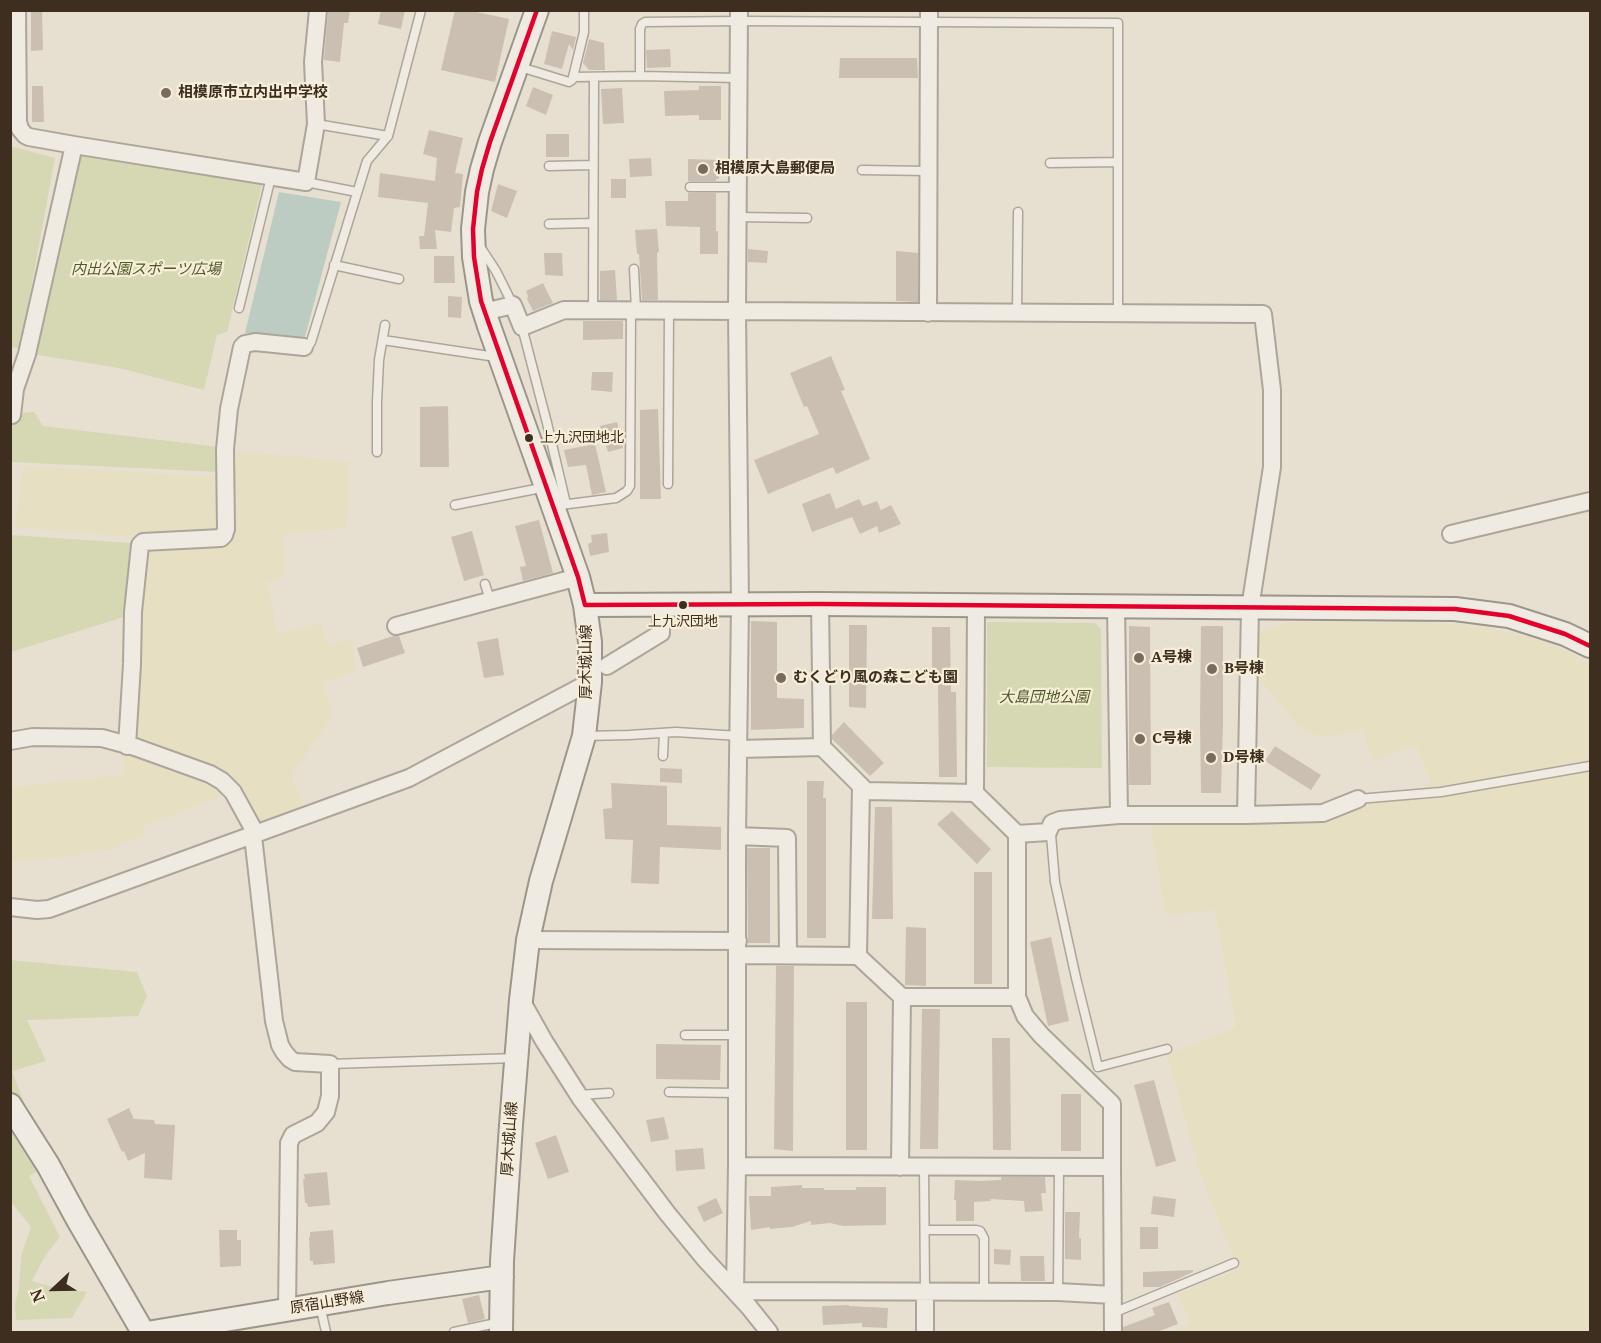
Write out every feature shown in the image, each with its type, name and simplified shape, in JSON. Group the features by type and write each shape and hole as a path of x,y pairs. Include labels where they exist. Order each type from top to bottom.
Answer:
{"main road":[{"name":"厚木城山線","path":"501,1327 501,1277 516,1058 528,940 541,881 584,736 590,682 590,642 585,605 578,577 555,499 484,312 474,257 477,192 482,169 537,10"},
{"path":"585,605 820,604 1455,609 1509,616 1565,634 1590,646"},
{"path":"10,1105 48,1165 143,1332"},
{"name":"原宿山野線","path":"153,1332 501,1277"}],"street":[{"path":"17,10 18,122 25,135 306,182 316,124 313,62 318,10"},
{"path":"735,1291 740,605 737,311 739,16"},
{"path":"928,312 929,17"},
{"path":"12,415 13,389 27,354 74,145"},
{"path":"484,312 513,304 522,327 561,311 593,310 1263,314 1272,390 1272,466 1250,608 1246,815"},
{"path":"127,746 133,612 140,545 143,542 220,538 224,535 226,529 225,449 229,409 242,346 255,342 304,348"},
{"path":"1451,534 1590,501"},
{"path":"396,626 488,592 578,577"},
{"path":"820,604 822,747"},
{"path":"607,666 661,633 661,605"},
{"path":"975,793 976,606"},
{"path":"1116,606 1119,815"},
{"path":"10,907 50,909 409,778 590,682"},
{"path":"10,741 33,737 102,738 135,747 210,774 222,781 233,792 255,835 274,1021 280,1045 295,1062 330,1064 330,1096 326,1112 317,1123 293,1135 289,1143 287,1309"},
{"path":"739,742 822,747 866,791 975,793 1017,834 1017,997 1025,1016 1041,1035 1112,1104 1113,1332"},
{"path":"858,956 861,786"},
{"path":"1017,834 1048,832 1052,823 1060,820 1119,815 1323,813 1358,799"},
{"path":"737,836 787,838 788,954"},
{"path":"528,940 738,948 788,954 858,956 902,997 1017,997"},
{"path":"900,1167 902,997"},
{"path":"521,1000 579,1095 704,1258 769,1332"},
{"path":"737,1166 1112,1167"},
{"path":"735,1291 1113,1294"},
{"path":"925,1293 925,1332"}],"lane":[{"path":"304,348 308,347 311,342 367,161 388,136 422,10"},
{"path":"567,80 584,32 584,10"},
{"path":"640,76 640,29 645,22 739,16 929,17 1118,23 1118,313"},
{"path":"517,66 567,80 640,76 739,78"},
{"path":"593,310 594,78"},
{"path":"316,124 388,136"},
{"path":"1050,163 1118,162"},
{"path":"549,166 593,165"},
{"path":"862,170 928,171"},
{"path":"239,308 271,177"},
{"path":"306,182 357,192"},
{"path":"690,187 737,187"},
{"path":"1017,313 1018,212"},
{"path":"738,217 807,218"},
{"path":"549,224 593,223"},
{"path":"474,238 496,271 513,304"},
{"path":"334,265 399,279"},
{"path":"455,505 619,496 627,491 631,480 634,269"},
{"path":"668,484 669,310"},
{"path":"377,452 379,360 385,325"},
{"path":"522,327 540,394 555,499"},
{"path":"383,340 500,357"},
{"path":"584,736 676,732 739,742"},
{"path":"663,756 664,733"},
{"path":"1358,799 1441,792 1590,766"},
{"path":"1048,832 1051,835 1056,882 1076,978 1098,1068 1167,1049"},
{"path":"685,1035 737,1035"},
{"path":"330,1064 516,1058"},
{"path":"669,1092 737,1093"},
{"path":"579,1095 609,1093"},
{"path":"924,1167 925,1293"},
{"path":"1058,1292 1059,1167"},
{"path":"925,1230 980,1231 984,1238 984,1293"},
{"path":"1113,1314 1234,1263"},
{"path":"320,1305 326,1332"},
{"path":"454,1332 501,1327"}],"shaded area":[{"path":"279,192 341,202 305,337 300,340 245,333"},
{"path":"231,451 349,461 347,528 284,534 285,576 268,582 277,634 321,623 328,645 352,639 357,671 322,683 333,714 292,776 306,812 264,826 257,822 238,786 130,739 142,548 223,541"},
{"path":"23,466 220,477 221,529 138,532 130,537 15,527"},
{"path":"1288,622 1427,623 1479,626 1521,635 1561,648 1590,664 1590,1332 1171,1332 1190,1324 1177,1294 1238,1270 1200,1174 1167,1055 1236,1027 1215,910 1166,916 1150,821 1320,823 1363,805 1398,799 1431,783 1416,745 1373,762 1362,730 1326,737 1308,733 1296,724 1257,675 1256,633"},
{"path":"124,751 208,782 224,795 143,826 145,836 121,843 115,849 64,857 11,861 11,787 124,775"}],"green space":[{"path":"10,146 55,158 20,348 10,347"},
{"name":"内出公園スポーツ広場","path":"79,149 263,180 227,332 217,335 204,390 119,368 32,354"},
{"path":"34,412 43,426 219,447 219,472 12,462 11,469 11,414"},
{"path":"10,535 130,543 124,617 11,652"},
{"name":"大島団地公園","path":"987,622 1095,623 1101,629 1102,768 987,767"},
{"path":"10,960 137,972 147,996 138,1016 27,1020 46,1061 12,1071 48,1165 29,1176 60,1237 45,1256 32,1281 57,1288 87,1292 72,1318 16,1320 15,1304 19,1289 21,1256 31,1227 11,1202"}],"building":[{"path":"31,10 42,10 43,50 31,51"},
{"path":"328,10 350,10 348,23 344,23 340,62 324,60"},
{"path":"381,10 405,10 401,29 378,24"},
{"path":"455,10 467,10 509,19 495,82 441,70"},
{"path":"552,31 576,37 573,50 569,44 562,69 544,64"},
{"path":"589,39 604,43 605,70 589,70 583,63"},
{"path":"670,49 671,67 647,68 646,50"},
{"path":"840,58 917,58 918,78 839,78"},
{"path":"32,86 43,86 44,122 32,122"},
{"path":"699,86 721,86 721,120 699,120 699,115 665,116 664,91 699,90"},
{"path":"533,87 553,95 546,115 526,106"},
{"path":"622,88 624,123 603,124 601,89"},
{"path":"429,130 463,138 455,173 463,174 460,207 454,208 451,232 435,230 437,249 420,249 419,236 424,236 428,203 378,197 380,173 435,181 437,158 423,154"},
{"path":"546,134 569,134 569,157 546,157"},
{"path":"651,158 652,176 630,177 629,159"},
{"name":"相模原大島郵便局","path":"688,159 719,160 719,179 716,181 688,181"},
{"path":"611,179 626,179 626,198 611,198"},
{"path":"498,184 517,191 507,218 491,211"},
{"path":"688,193 716,193 718,254 700,254 700,227 666,226 665,201 688,201"},
{"path":"657,229 658,300 642,300 635,230"},
{"path":"748,249 768,251 767,263 748,262"},
{"path":"896,251 918,253 918,302 896,301"},
{"path":"544,253 562,253 563,276 545,275"},
{"path":"434,256 454,256 455,283 434,283"},
{"path":"615,270 617,300 600,300 600,271"},
{"path":"543,283 553,303 533,311 526,291"},
{"path":"448,296 462,297 461,318 448,317"},
{"path":"583,321 623,321 623,339 583,340"},
{"path":"831,356 845,390 841,391 870,459 836,474 833,467 768,494 754,460 819,434 807,406 804,407 790,373"},
{"path":"592,372 613,372 612,392 591,390"},
{"path":"448,406 449,467 420,467 420,407"},
{"path":"658,409 661,499 640,499 640,410"},
{"path":"617,422 623,448 608,452 600,426"},
{"path":"595,444 606,492 592,495 586,465 568,467 564,450"},
{"path":"830,493 836,509 859,499 863,506 877,501 881,510 891,505 901,524 879,533 877,526 860,534 852,517 812,532 802,504"},
{"path":"539,520 553,573 523,581 520,567 526,566 515,526"},
{"path":"472,531 484,575 464,581 451,537"},
{"path":"607,533 609,552 590,556 588,544 592,542 591,535"},
{"path":"751,621 777,622 777,698 804,699 804,728 751,730"},
{"path":"849,625 867,625 866,708 849,707"},
{"path":"1129,626 1150,627 1151,785 1129,785"},
{"path":"1201,626 1223,626 1221,793 1201,793"},
{"path":"932,627 950,627 951,692 956,692 957,777 939,777 938,685 932,685"},
{"path":"399,636 405,653 363,667 357,648"},
{"path":"498,638 504,675 484,678 477,642"},
{"path":"844,722 884,763 870,776 832,739 832,735"},
{"path":"1275,746 1321,775 1311,790 1265,761"},
{"path":"660,768 682,769 682,783 660,782"},
{"path":"807,781 824,781 826,938 807,938"},
{"path":"611,783 667,786 667,825 721,827 721,850 660,847 659,884 631,883 633,840 605,839 603,809 612,808"},
{"path":"875,807 892,807 893,919 872,919"},
{"path":"952,811 991,849 977,864 937,824"},
{"path":"747,848 770,848 770,943 748,943"},
{"path":"974,872 992,872 992,984 974,984"},
{"path":"906,927 926,928 926,986 905,985"},
{"path":"1051,937 1069,1021 1048,1026 1030,942"},
{"path":"776,966 794,966 793,1151 774,1149"},
{"path":"846,1002 867,1002 867,1150 846,1150"},
{"path":"922,1009 940,1009 938,1149 920,1149"},
{"path":"992,1038 1010,1038 1011,1150 993,1150"},
{"path":"656,1044 721,1045 720,1080 656,1079"},
{"path":"1154,1080 1176,1161 1156,1167 1134,1085"},
{"path":"1061,1094 1081,1094 1081,1151 1061,1151"},
{"path":"129,1108 134,1119 154,1120 155,1124 175,1125 172,1180 144,1178 145,1153 128,1161 124,1151 122,1152 107,1119"},
{"path":"664,1117 669,1139 651,1142 646,1120"},
{"path":"556,1135 569,1172 548,1179 535,1143"},
{"path":"703,1148 705,1169 676,1171 675,1150"},
{"path":"327,1172 330,1205 308,1207 305,1203 304,1174"},
{"path":"1001,1177 1045,1177 1046,1193 1041,1193 1043,1211 1025,1212 1024,1201 990,1199 991,1201 974,1202 974,1221 956,1221 955,1180 1001,1180"},
{"path":"802,1185 802,1188 824,1188 824,1190 886,1187 886,1225 843,1226 830,1223 811,1225 811,1221 792,1227 751,1230 749,1196 771,1196 771,1187"},
{"path":"1153,1196 1176,1199 1174,1217 1151,1214"},
{"path":"716,1198 723,1213 704,1222 697,1207"},
{"path":"1065,1212 1080,1212 1081,1260 1065,1259"},
{"path":"1140,1227 1158,1227 1158,1249 1140,1249"},
{"path":"219,1230 237,1230 237,1240 241,1240 241,1266 220,1267"},
{"path":"333,1230 335,1263 313,1265 313,1261 310,1261 310,1232"},
{"path":"994,1249 1011,1250 1010,1265 994,1264"},
{"path":"1020,1256 1044,1256 1045,1281 1021,1281"},
{"path":"1193,1270 1160,1287 1143,1287 1143,1272"},
{"path":"479,1295 485,1319 468,1323 462,1299"},
{"path":"1169,1302 1178,1324 1157,1332 1123,1332 1123,1327 1155,1315 1152,1308"},
{"path":"849,1305 888,1308 887,1328 862,1327 862,1323 823,1325 822,1306"}],"transit line":[{"path":"537,10 482,169 473,229 474,257 481,301 578,577 585,605 820,604 1455,609 1509,616 1565,634 1590,646"}],"place":[{"name":"相模原市立内出中学校","path":"166,93"},
{"name":"相模原大島郵便局","path":"703,169"},
{"name":"上九沢団地北","path":"529,438"},
{"name":"上九沢団地","path":"683,605"},
{"name":"A号棟","path":"1139,658"},
{"name":"B号棟","path":"1212,669"},
{"name":"むくどり風の森こども園","path":"781,678"},
{"name":"C号棟","path":"1140,739"},
{"name":"D号棟","path":"1211,758"}]}
